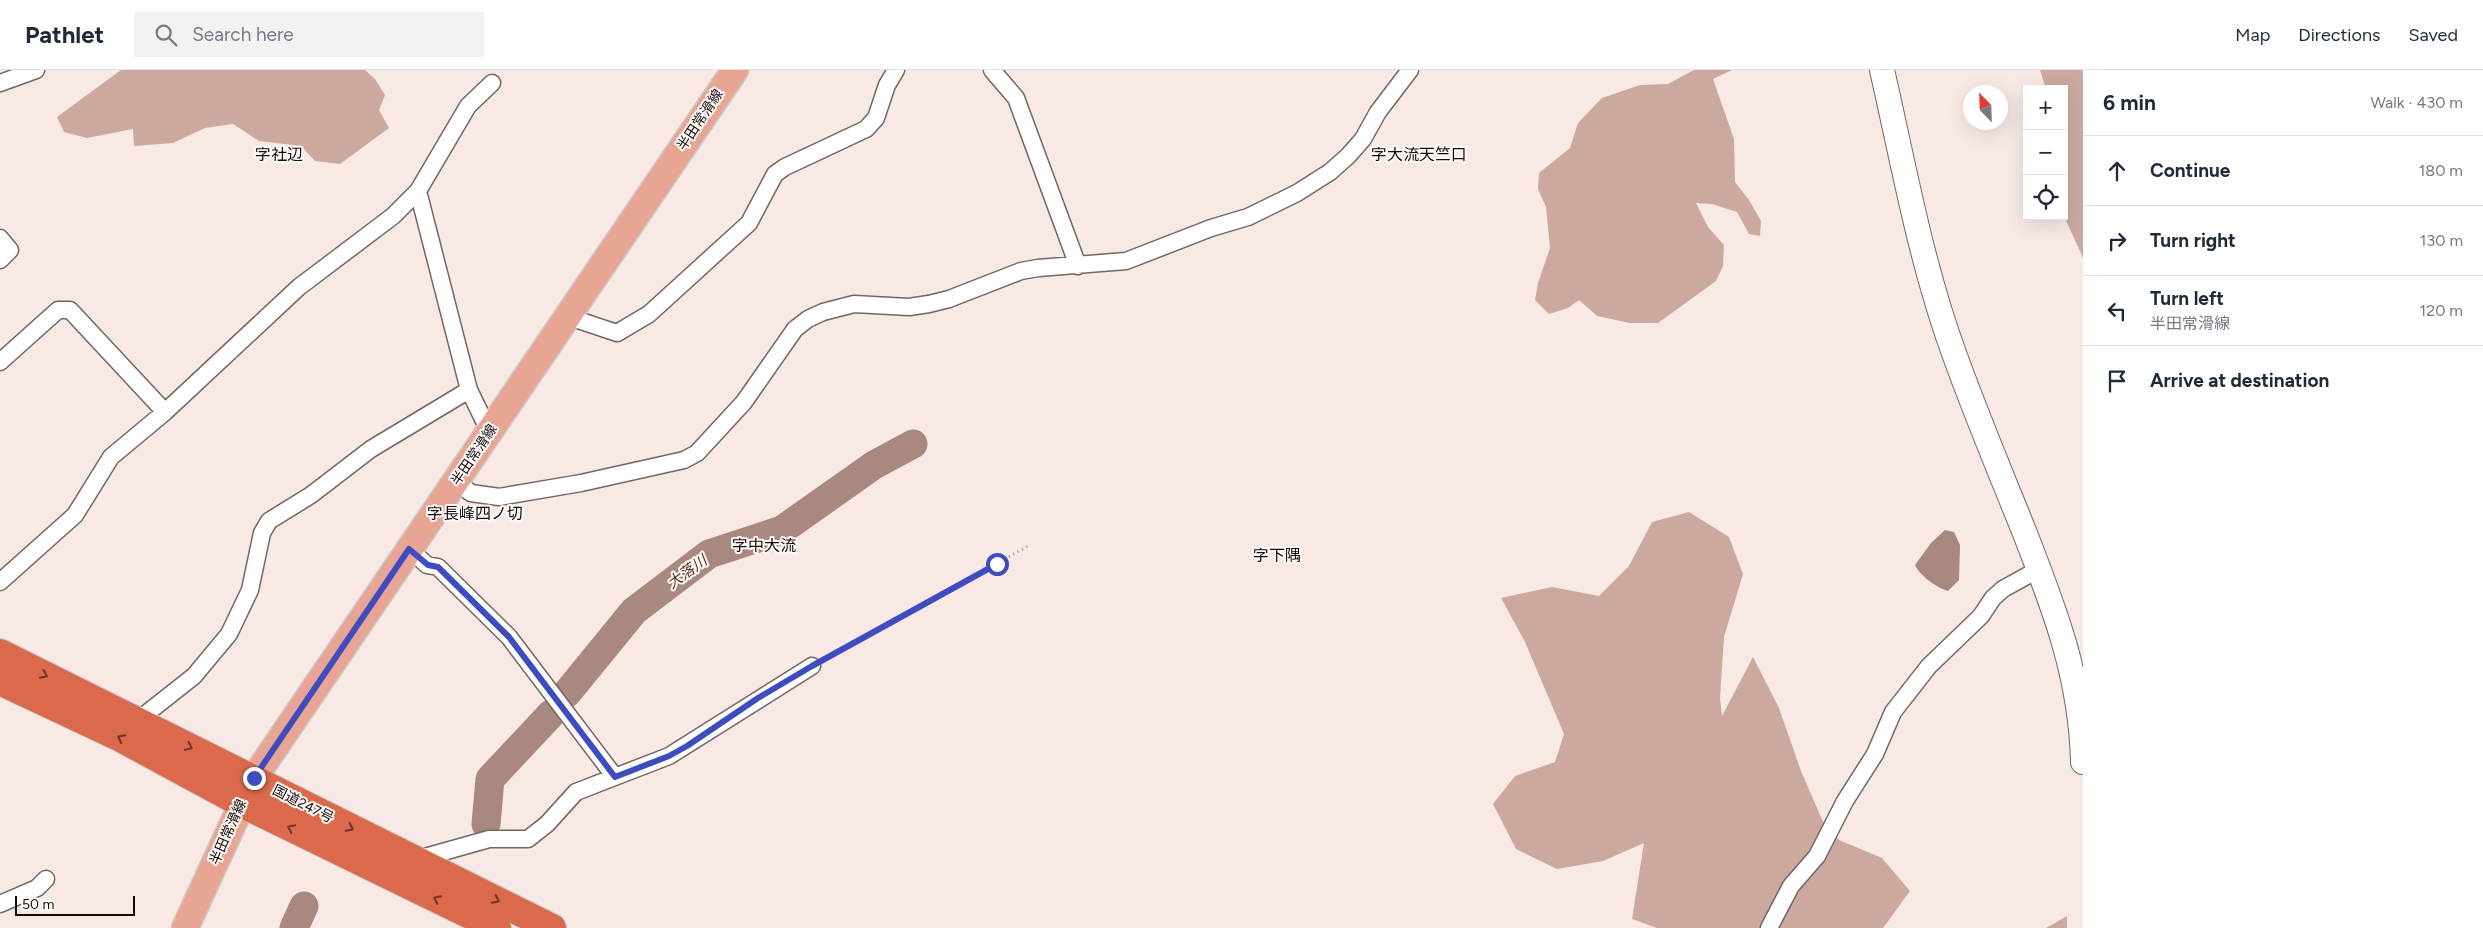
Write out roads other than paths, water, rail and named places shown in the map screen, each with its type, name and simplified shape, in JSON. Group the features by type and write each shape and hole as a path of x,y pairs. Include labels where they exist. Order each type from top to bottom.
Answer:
{"highway":[{"name":"国道247号","path":"0,654 254,778 552,928"},
{"name":"国道247号","path":"0,681 119,737 241,803 497,928"}],"main road":[{"name":"半田常滑線","path":"185,928 254,778 734,70"}],"street":[{"path":"0,83 36,70"},
{"path":"566,316 617,333 649,314 749,222 775,174 785,167 866,129 876,118 887,85 896,70"},
{"path":"992,70 1016,98 1078,266"},
{"path":"456,482 471,493 499,497 581,484 665,466 684,460 698,453 744,402 796,329 823,312 854,304 909,306 949,300 1021,271 1136,258 1211,228 1248,217 1297,193 1330,172 1348,156 1363,139 1378,112 1410,70"},
{"path":"1882,70 1921,246 1935,296 1955,356 2062,629 2074,677 2082,730 2083,762"},
{"path":"0,582 75,515 111,457 165,412 299,287 392,216 418,191 468,106 492,83"},
{"path":"418,191 469,390 489,431"},
{"path":"0,238 10,250 0,260"},
{"path":"0,362 58,310 70,310 165,412"},
{"path":"137,721 194,676 229,634 250,590 262,533 269,520 311,495 371,449 469,390"},
{"path":"409,549 428,565 438,567 509,637 615,777"},
{"path":"1769,928 1791,886 1817,856 1846,801 1875,754 1893,712 1929,666 1981,616 1993,598 2039,569"},
{"path":"420,863 425,857 489,839 528,839 546,824 576,792 669,756 758,698 812,666"},
{"path":"0,904 37,888 46,878"}],"waterway":[{"name":"大落川","path":"567,693 634,611 709,554 782,530 874,465 913,444"},
{"name":"大落川","path":"486,824 490,779 551,714"},
{"name":"大落川","path":"294,928 304,906"}],"district":[{"name":"字社辺","path":"279,154"},
{"name":"字大流天竺口","path":"1419,154"},
{"name":"字長峰四ノ切","path":"475,513"},
{"name":"字中大流","path":"764,545"},
{"name":"字下隅","path":"1277,555"}]}
